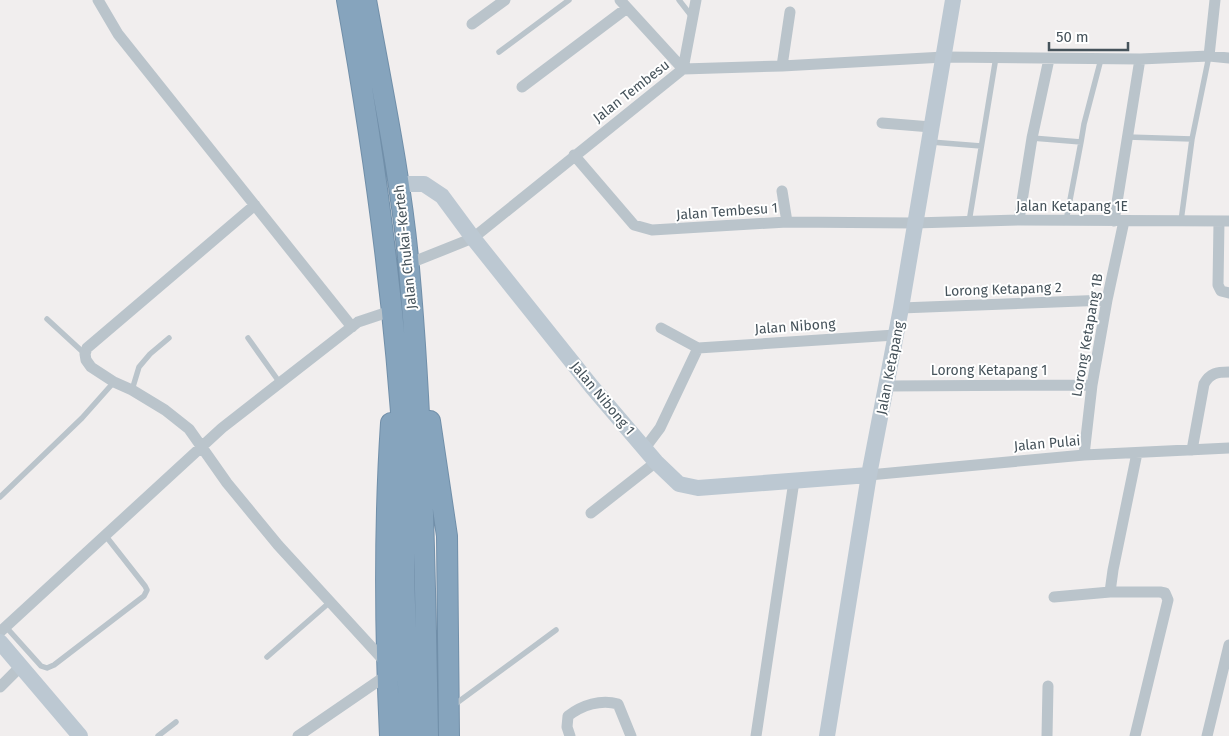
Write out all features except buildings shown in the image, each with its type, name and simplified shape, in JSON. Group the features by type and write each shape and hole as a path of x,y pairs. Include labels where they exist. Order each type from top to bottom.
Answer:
{"highway":[{"name":"Jalan Chukai-Kerteh","path":"347,0 362,89 386,262 404,458 404,571 409,736"},
{"name":"Jalan Chukai-Kerteh","path":"366,0 399,184 408,266 423,496 428,736"},
{"path":"408,266 447,536 449,736"},
{"path":"390,736 385,543 395,355"}],"street":[{"path":"98,0 118,34 352,327"},
{"path":"472,24 505,0"},
{"path":"683,68 696,0"},
{"name":"Jalan Ketapang","path":"827,736 868,475 901,308 953,0"},
{"path":"1209,56 1215,0"},
{"path":"522,87 624,4 683,68"},
{"path":"782,66 790,12"},
{"name":"Jalan Tembesu","path":"408,266 473,238 683,68 782,66 944,58 1140,60 1209,56 1229,58"},
{"path":"1019,220 1032,138 1049,59"},
{"name":"Lorong Ketapang 1B","path":"1084,455 1092,385 1119,221 1127,137 1140,60"},
{"path":"882,123 930,134"},
{"name":"Jalan Tembesu 1","path":"574,155 634,225 652,230 787,222 914,223"},
{"name":"Jalan Nibong 1","path":"399,184 424,184 442,196 473,238 592,387 656,462 679,484 698,488 868,475"},
{"path":"782,191 787,222"},
{"path":"255,205 87,348 85,354 86,360 91,367 165,410 189,429 227,484 387,670 298,736"},
{"name":"Jalan Ketapang 1E","path":"914,223 1019,220 1224,222"},
{"path":"1224,222 1218,285 1225,292"},
{"name":"Lorong Ketapang 2","path":"901,308 1107,300"},
{"path":"75,734 20,666 2,633 222,428 358,322 391,311"},
{"path":"645,448 660,428 698,348 662,328"},
{"name":"Jalan Nibong","path":"698,348 895,335"},
{"path":"1192,450 1204,384 1212,374 1229,372"},
{"name":"Lorong Ketapang 1","path":"887,386 1092,385"},
{"name":"Jalan Pulai","path":"868,475 1084,455 1229,448"},
{"path":"1110,592 1137,452"},
{"path":"591,512 656,462"},
{"path":"756,736 794,481"},
{"path":"1054,597 1110,592 1165,593 1168,600 1135,736"},
{"path":"1207,736 1229,646"},
{"path":"0,687 20,666"},
{"path":"1047,736 1048,686"},
{"path":"570,736 567,727 568,716 578,708 608,700 618,704 631,736"}],"lane":[{"path":"499,52 569,0"},
{"path":"679,0 693,18"},
{"path":"1181,222 1192,139 1209,56"},
{"path":"1066,220 1084,124 1101,59"},
{"path":"969,222 995,63"},
{"path":"930,134 981,146"},
{"path":"1127,137 1192,139"},
{"path":"1032,138 1081,142"},
{"path":"47,319 85,354"},
{"path":"132,390 139,367 150,354 169,338"},
{"path":"248,338 280,383"},
{"path":"0,497 82,418 114,382"},
{"path":"2,633 41,666 48,668 144,596 147,590 145,586 105,535"},
{"path":"267,657 330,602"},
{"path":"448,709 556,630"},
{"path":"158,736 176,722"}]}
